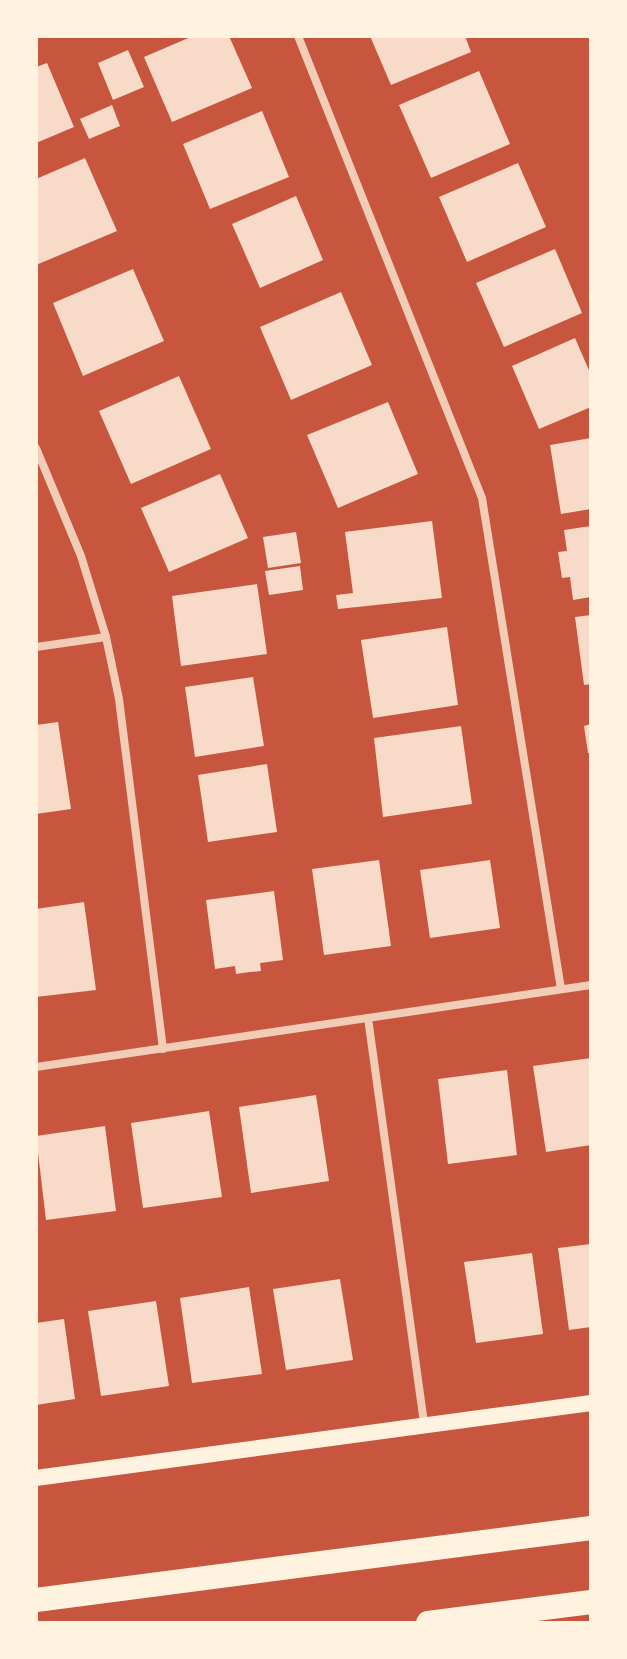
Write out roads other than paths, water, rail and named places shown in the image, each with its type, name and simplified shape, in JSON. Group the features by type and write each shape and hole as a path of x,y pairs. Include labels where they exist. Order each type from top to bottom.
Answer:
{"highway":[{"path":"36,1600 591,1528"},
{"path":"428,1623 591,1602"}],"main road":[{"path":"36,1478 424,1423 591,1403"}],"street":[{"path":"298,36 482,498 561,989"},
{"path":"36,448 81,556 106,637 119,699 163,1049"},
{"path":"36,647 106,637"},
{"path":"36,1067 591,985"},
{"path":"368,1018 424,1423"}]}
